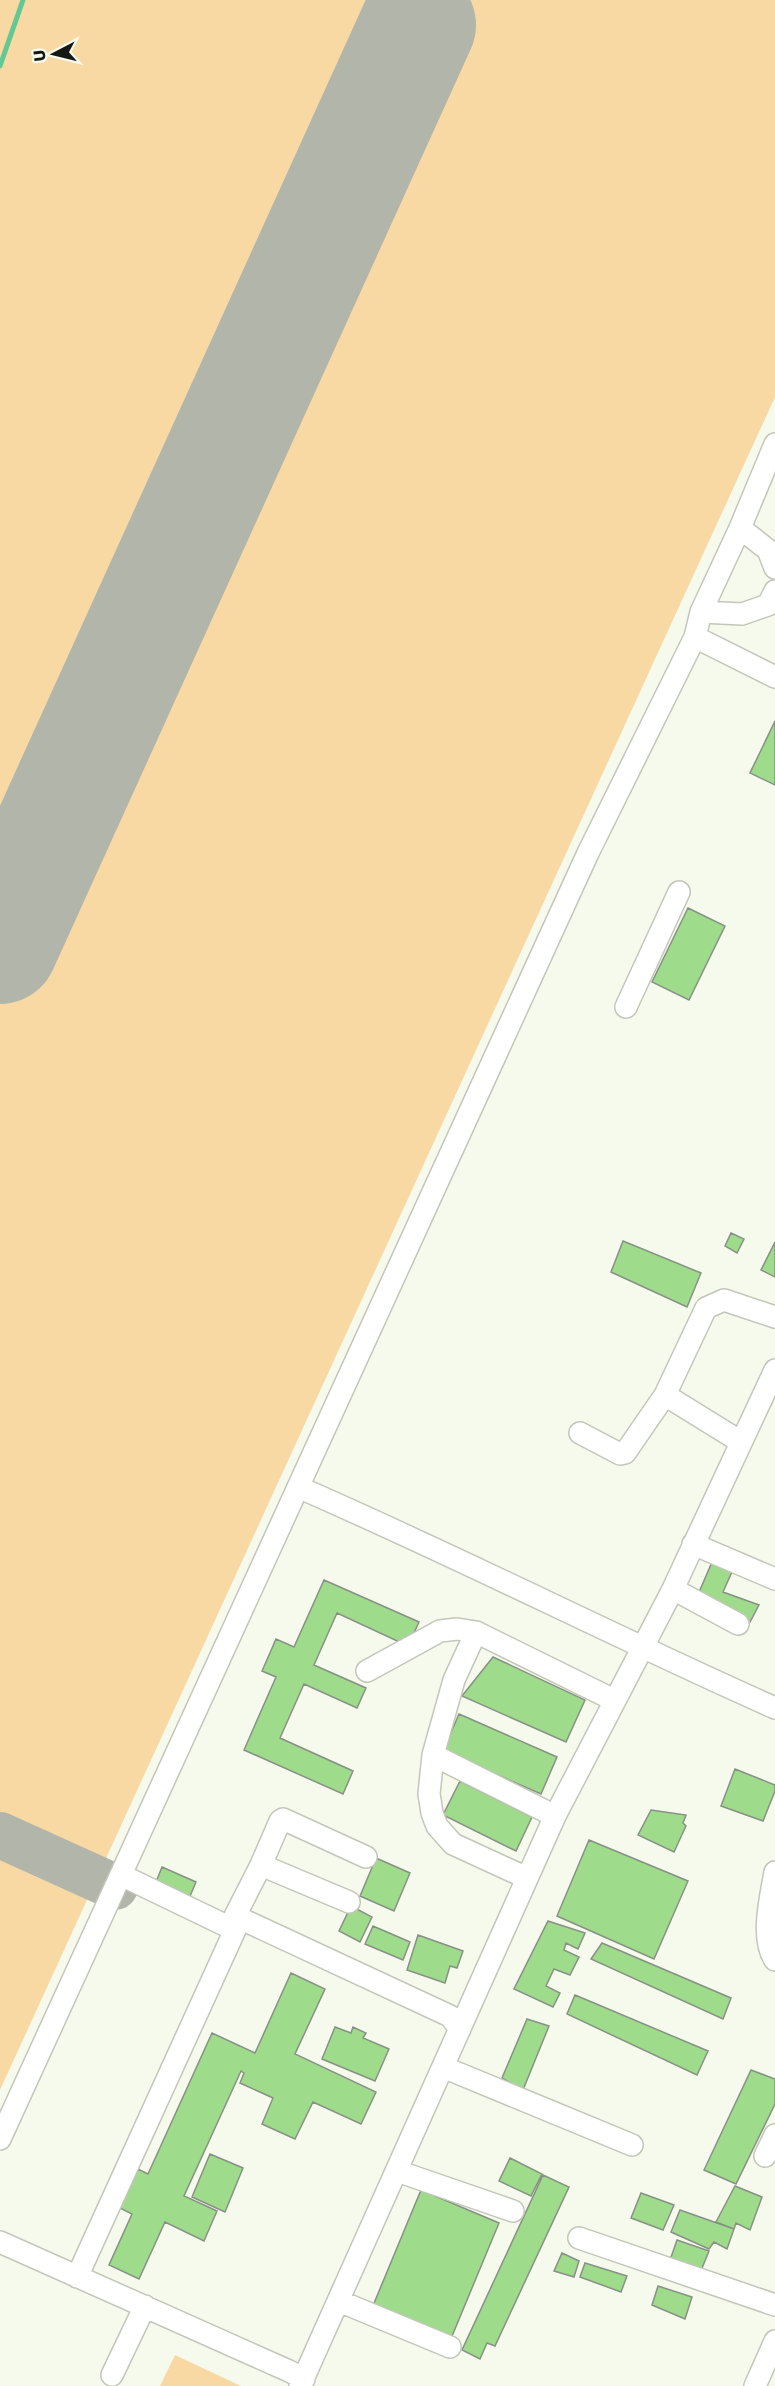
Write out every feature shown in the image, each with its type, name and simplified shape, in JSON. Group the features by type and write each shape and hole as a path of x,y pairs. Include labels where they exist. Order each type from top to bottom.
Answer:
{"street":[{"path":"0,2139 588,853 695,637 700,612 740,528 775,444"},
{"path":"740,528 768,550 775,568"},
{"path":"700,612 742,614 768,605 775,591"},
{"path":"695,637 775,677"},
{"path":"626,1007 679,892"},
{"path":"580,1433 620,1454 625,1454 665,1395 706,1308 724,1300 775,1317"},
{"path":"0,2242 145,2306 302,2383 555,1816 673,1589 775,1370"},
{"path":"665,1395 741,1442"},
{"path":"298,1487 397,1530 642,1649 775,1708"},
{"path":"693,1544 775,1579"},
{"path":"673,1589 738,1624"},
{"path":"367,1671 440,1631 457,1629 476,1632 615,1700"},
{"path":"476,1632 454,1680 433,1755 429,1794 432,1813 437,1826 453,1844 527,1878"},
{"path":"433,1755 555,1816"},
{"path":"72,2274 261,1865 278,1823 283,1820 366,1857"},
{"path":"261,1865 349,1902"},
{"path":"775,1872 768,1911 768,1941 775,1960"},
{"path":"118,1881 233,1924 447,2023 459,2033"},
{"path":"72,2274 217,1947 218,1939 214,1931 118,1881"},
{"path":"443,2067 632,2145"},
{"path":"765,2156 775,2135"},
{"path":"397,2170 513,2211"},
{"path":"579,2238 775,2305"},
{"path":"339,2301 450,2347"},
{"path":"112,2375 145,2306"},
{"path":"756,2386 775,2341"}],"shaded area":[{"path":"0,0 775,0 775,397 0,2090"},
{"path":"175,2355 241,2386 160,2386"}],"building":[{"path":"775,721 775,785 750,773"},
{"path":"688,908 725,926 689,1000 652,982"},
{"path":"731,1233 744,1239 737,1253 725,1246"},
{"path":"623,1241 701,1273 687,1307 611,1272"},
{"path":"775,1242 775,1277 761,1270"},
{"path":"715,1555 735,1565 723,1592 759,1605 750,1622 697,1597"},
{"path":"324,1580 419,1622 408,1646 337,1613 314,1665 366,1688 357,1708 304,1684 280,1738 353,1771 343,1794 244,1750 276,1677 262,1671 276,1639 294,1647"},
{"path":"493,1657 585,1700 566,1742 462,1696"},
{"path":"459,1714 557,1757 541,1794 443,1751"},
{"path":"735,1769 775,1785 775,1791 763,1821 721,1806"},
{"path":"460,1781 532,1817 516,1851 443,1815"},
{"path":"651,1810 686,1815 683,1823 686,1826 674,1852 638,1835"},
{"path":"589,1840 688,1881 654,1959 557,1916"},
{"path":"376,1858 410,1873 394,1911 360,1896"},
{"path":"162,1867 196,1882 188,1901 154,1887"},
{"path":"351,1906 372,1917 360,1942 339,1931"},
{"path":"548,1921 585,1933 578,1949 566,1943 564,1950 579,1957 570,1975 554,1969 546,1986 560,1993 553,2007 514,1989"},
{"path":"373,1926 410,1942 403,1960 365,1944"},
{"path":"418,1935 463,1951 457,1968 450,1966 445,1983 407,1970"},
{"path":"602,1943 731,1998 723,2019 591,1959"},
{"path":"291,1973 325,1989 295,2054 376,2092 361,2124 313,2102 295,2139 262,2124 273,2098 240,2083 244,2073 241,2071 184,2196 217,2211 204,2241 165,2222 139,2279 109,2265 132,2214 120,2208 138,2169 148,2174 212,2033 255,2053"},
{"path":"575,1995 708,2051 697,2075 567,2014"},
{"path":"527,2019 549,2026 523,2090 502,2078"},
{"path":"335,2027 351,2033 353,2027 366,2033 363,2038 389,2049 375,2081 322,2059"},
{"path":"751,2070 775,2079 775,2104 736,2184 704,2170"},
{"path":"210,2154 243,2168 225,2212 192,2197"},
{"path":"510,2158 542,2174 531,2196 499,2181"},
{"path":"543,2175 569,2187 495,2346 487,2343 480,2359 462,2350"},
{"path":"735,2186 762,2197 750,2230 736,2223 734,2229 716,2222"},
{"path":"421,2190 499,2223 450,2341 372,2308"},
{"path":"641,2193 674,2205 663,2230 631,2218"},
{"path":"680,2210 734,2229 727,2249 714,2242 709,2249 671,2232"},
{"path":"677,2240 709,2251 700,2273 669,2263"},
{"path":"562,2253 579,2261 574,2277 554,2271"},
{"path":"585,2263 627,2276 621,2292 580,2277"},
{"path":"658,2286 692,2297 685,2319 652,2305"}],"waterway":[{"path":"0,66 23,0"}],"taxiway":[{"path":"0,1835 115,1887"}],"runway":[{"path":"0,946 418,25"}]}
